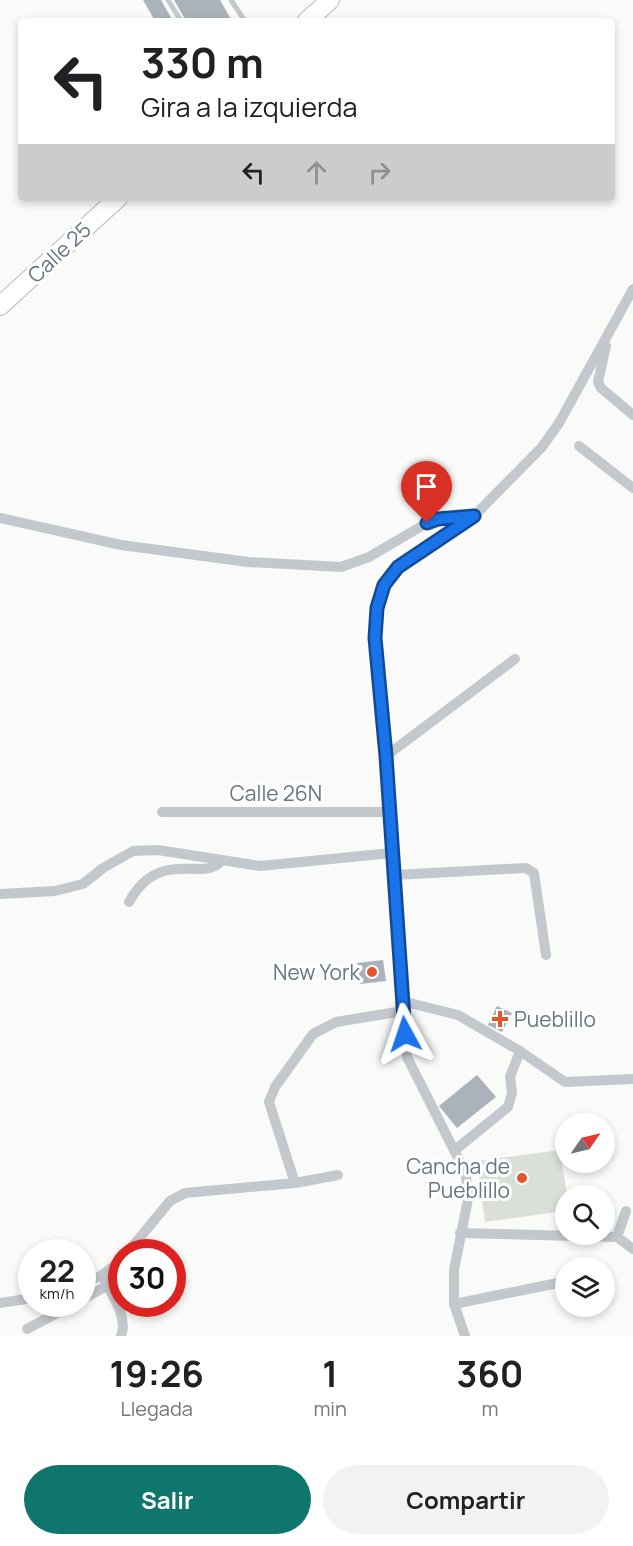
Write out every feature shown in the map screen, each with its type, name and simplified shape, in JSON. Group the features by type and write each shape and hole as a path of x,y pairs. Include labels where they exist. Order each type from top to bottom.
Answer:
{"main road":[{"path":"310,18 330,0"},
{"name":"Calle 25","path":"0,306 115,201"}],"street":[{"path":"461,1335 454,1304 454,1270 469,1194 465,1172 455,1149 407,1057 386,756 375,638 377,608 384,585 398,567 474,516 542,447 559,423 633,289"},
{"path":"609,334 598,382 601,388 633,415"},
{"path":"579,446 633,488"},
{"path":"0,518 121,545 248,562 341,567 369,557 427,523 438,519 474,516"},
{"path":"386,756 514,659"},
{"name":"Calle 26N","path":"162,812 389,812"},
{"path":"0,894 55,891 83,884 103,868 133,851 158,850 260,866 393,853"},
{"path":"129,902 147,878 163,870 212,868 221,861"},
{"path":"395,875 526,867 534,873 546,955"},
{"path":"295,1183 269,1102 275,1087 313,1034 336,1022 403,1006 458,1015 520,1051 565,1082 633,1079"},
{"path":"455,1149 508,1107 512,1093 510,1077 520,1051"},
{"path":"138,1239 170,1200 185,1193 295,1183 338,1174"},
{"path":"617,1237 626,1211"},
{"path":"460,1233 617,1237 633,1249"},
{"path":"96,1278 108,1270"},
{"path":"102,1275 118,1306 124,1330 121,1336"},
{"path":"454,1304 555,1284"},
{"path":"96,1292 107,1286"},
{"path":"0,1303 18,1300"},
{"path":"27,1329 50,1317"}],"lane":[{"path":"168,0 179,18"},
{"path":"231,0 243,18"}],"shaded area":[{"name":"Cancha de Pueblillo","path":"555,1151 555,1173 564,1173 565,1185 555,1185 555,1212 485,1222 477,1161"}],"building":[{"path":"143,0 161,0 171,18 153,18"},
{"path":"174,0 220,0 230,18 184,18"},
{"name":"New York","path":"383,960 386,981 360,984 357,963"},
{"name":"Pueblillo","path":"497,1006 512,1013 502,1032 488,1025"},
{"name":"Pueblillo","path":"477,1075 496,1097 457,1128 439,1106"}],"place":[{"name":"New York","path":"372,972"},
{"name":"Pueblillo","path":"500,1019"},
{"name":"Cancha de Pueblillo","path":"522,1178"}],"route":[{"path":"405,1034 386,756 375,638 377,608 384,585 398,567 474,516 438,519 427,523"}]}
